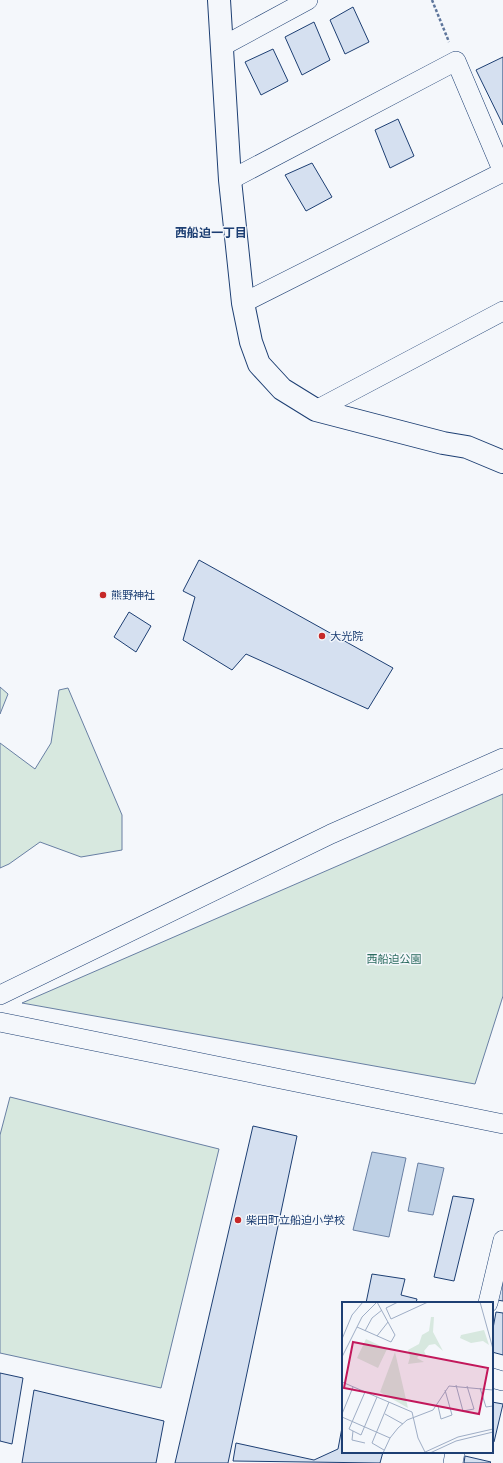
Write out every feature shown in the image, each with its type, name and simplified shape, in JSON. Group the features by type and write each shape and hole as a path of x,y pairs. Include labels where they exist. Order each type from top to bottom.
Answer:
{"street":[{"path":"219,0 230,180 243,303 251,342 259,364 282,389 316,410 443,443 468,447 499,455"},
{"path":"223,46 308,0"},
{"path":"230,180 456,61 503,172 243,303"},
{"path":"316,410 503,311"},
{"path":"0,995 331,834 503,758"},
{"path":"0,1022 503,1124"},
{"path":"488,1302 503,1240"},
{"path":"493,1378 503,1381"},
{"path":"453,1463 455,1453"}],"path":[{"path":"432,0 456,61"}],"green space":[{"path":"0,687 8,694 0,714"},
{"path":"68,688 122,815 122,850 81,857 40,842 9,864 0,868 0,743 35,769 51,743 59,690"},
{"name":"西船迫公園","path":"503,794 503,996 475,1084 22,1003"},
{"path":"10,1097 219,1149 161,1388 0,1353 0,1135"}],"water":[{"path":"372,1152 406,1158 389,1237 353,1230"},
{"path":"418,1163 444,1168 433,1215 408,1211"}],"building":[{"path":"353,7 369,42 345,54 330,20"},
{"path":"314,22 330,60 302,75 285,37"},
{"path":"273,49 288,81 261,95 245,62"},
{"path":"503,57 503,125 476,70"},
{"path":"398,119 414,156 390,168 375,130"},
{"path":"312,163 332,197 306,211 285,175"},
{"path":"199,560 393,668 368,709 246,654 232,670 183,640 195,597 183,591"},
{"path":"129,612 151,626 136,652 114,637"},
{"path":"253,1126 297,1136 228,1463 175,1463"},
{"path":"453,1196 474,1199 454,1281 434,1277"},
{"path":"372,1274 405,1279 401,1295 417,1299 416,1302 366,1302"},
{"path":"503,1275 503,1301 497,1300"},
{"path":"496,1312 503,1313 503,1355 493,1352 493,1328"},
{"path":"0,1373 23,1378 12,1444 0,1441"},
{"path":"34,1390 164,1421 156,1463 22,1463"},
{"path":"493,1402 503,1404 493,1442"},
{"path":"342,1427 342,1453 383,1453 380,1463 233,1461 236,1443 314,1460 338,1449"},
{"path":"465,1456 491,1462 464,1463"}],"place":[{"name":"熊野神社","path":"103,595"},
{"name":"大光院","path":"322,636"},
{"name":"柴田町立船迫小学校","path":"238,1220"}],"district":[{"name":"西船迫一丁目","path":"211,233"}]}
